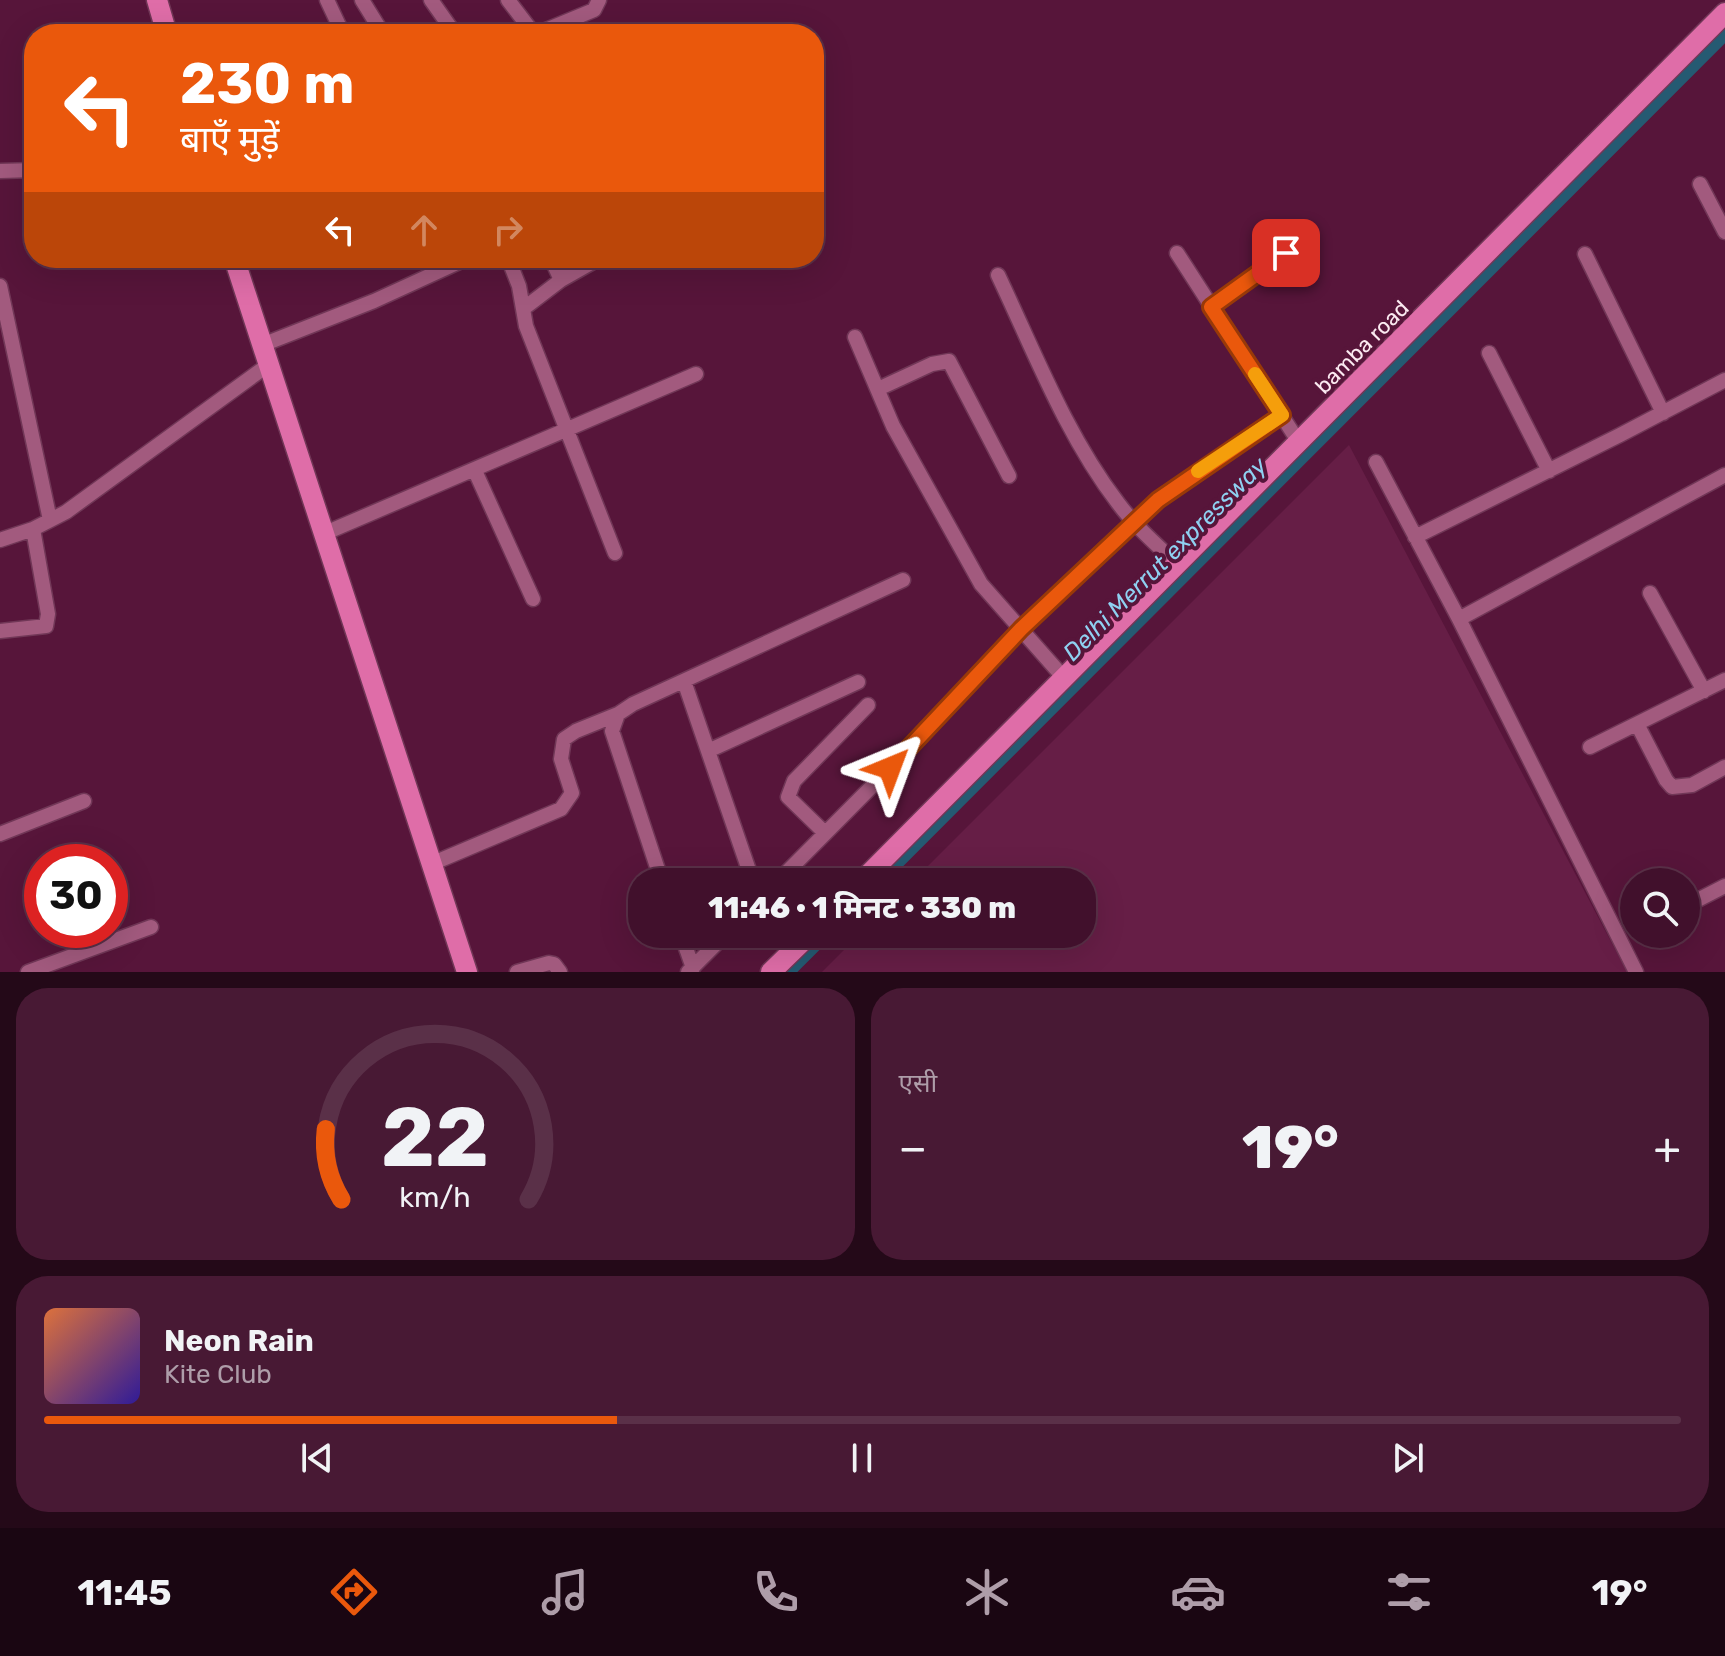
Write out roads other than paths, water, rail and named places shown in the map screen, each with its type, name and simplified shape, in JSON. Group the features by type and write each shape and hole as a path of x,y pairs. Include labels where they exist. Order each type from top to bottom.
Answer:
{"street":[{"path":"327,0 338,24"},
{"path":"362,0 377,24"},
{"path":"431,0 448,24"},
{"path":"508,0 527,24"},
{"path":"160,1 165,24"},
{"path":"560,24 594,10 603,1"},
{"name":"bamba road","path":"875,868 1300,444 1725,13"},
{"path":"0,171 24,170"},
{"path":"1700,184 1725,232"},
{"path":"1177,253 1300,444"},
{"path":"1211,307 1286,253"},
{"path":"1585,254 1663,413"},
{"path":"237,268 467,972"},
{"path":"0,540 50,520 164,442 265,355 446,268"},
{"path":"512,268 519,286 526,326 615,553"},
{"path":"556,268 561,280"},
{"path":"523,309 582,268"},
{"path":"998,275 1066,418 1101,479 1134,521 1178,565"},
{"path":"0,286 6,351 50,520"},
{"path":"855,337 893,426 975,573 1064,678"},
{"path":"1489,353 1549,471"},
{"path":"878,389 932,364 949,361 1009,476"},
{"path":"323,534 696,374"},
{"path":"1415,537 1725,380"},
{"path":"791,868 1021,629 1134,521 1179,484 1282,415"},
{"path":"1376,462 1459,619 1620,941"},
{"path":"475,471 533,599"},
{"path":"1459,619 1725,475"},
{"path":"0,631 46,626 48,614 33,529"},
{"path":"431,864 561,809 572,793 561,759 564,739 576,731 903,580"},
{"path":"1650,593 1704,691"},
{"path":"1590,747 1725,680"},
{"path":"684,681 748,868"},
{"path":"708,751 858,682"},
{"path":"825,833 793,803 788,797 788,790 868,705"},
{"path":"618,714 612,731 657,868"},
{"path":"1637,724 1672,787 1692,785 1725,767"},
{"path":"0,834 84,801"},
{"path":"1700,899 1725,886"},
{"path":"28,972 151,927"},
{"path":"684,948 690,970"},
{"path":"690,970 712,948"},
{"path":"771,972 796,948"},
{"path":"1624,948 1636,972"},
{"path":"517,972 549,963 560,972"}],"waterway":[{"name":"Delhi Merrut expressway","path":"890,868 1725,32"},
{"name":"Delhi Merrut expressway","path":"786,972 810,948"}]}
